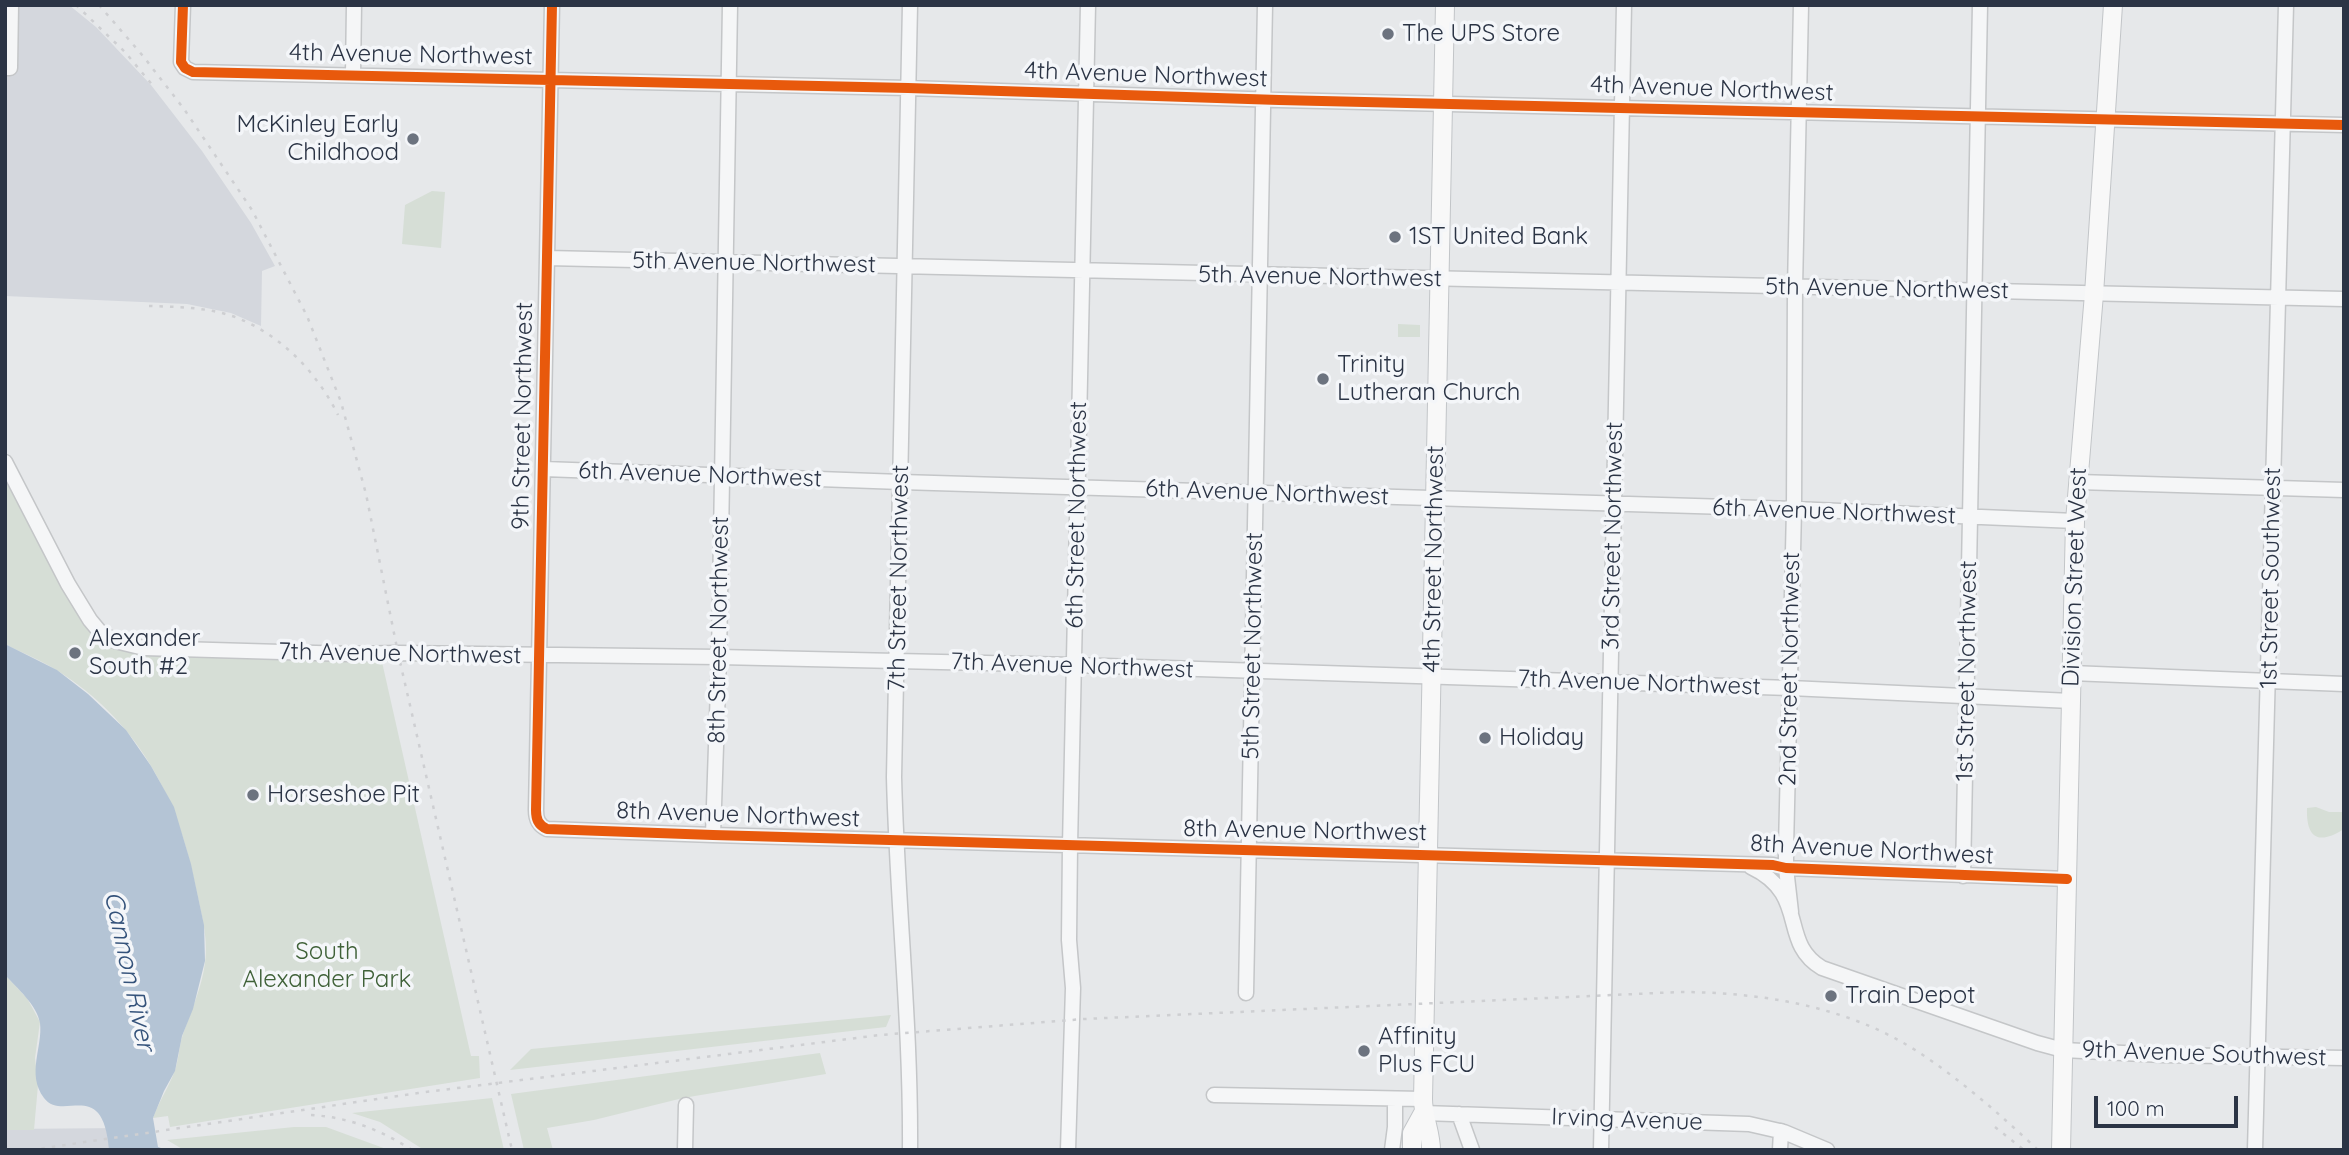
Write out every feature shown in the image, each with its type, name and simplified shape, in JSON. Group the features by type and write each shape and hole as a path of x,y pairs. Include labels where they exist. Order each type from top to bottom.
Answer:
{"main road":[{"name":"4th Street Northwest","path":"1423,1106 1445,5"},
{"name":"Division Street West","path":"2061,1150 2075,521 2094,294 2113,5"},
{"path":"1412,1150 1412,1133 1423,1106"},
{"path":"1423,1106 1431,1134 1430,1150"}],"street":[{"path":"8,68 11,5"},
{"name":"4th Avenue Northwest","path":"183,5 181,62 193,72 2344,125"},
{"path":"353,74 354,5"},
{"name":"9th Street Northwest","path":"541,827 536,818 536,810 552,5"},
{"name":"8th Street Northwest","path":"713,835 719,657 730,5"},
{"name":"7th Street Northwest","path":"909,5 894,777 895,841 908,1054 910,1150"},
{"name":"6th Street Northwest","path":"1068,1150 1073,988 1069,940 1070,846 1088,5"},
{"name":"5th Street Northwest","path":"1247,993 1265,5"},
{"name":"3rd Street Northwest","path":"1601,1150 1624,5"},
{"name":"2nd Street Northwest","path":"1791,912 1786,868 1801,5"},
{"name":"1st Street Northwest","path":"1963,876 1980,5"},
{"name":"1st Street Southwest","path":"2255,1150 2286,5"},
{"name":"5th Avenue Northwest","path":"547,258 2344,299"},
{"name":"7th Avenue Northwest","path":"5,462 86,614 107,636 123,645 144,648 350,654 719,657 1074,665 1790,688 2071,701"},
{"name":"6th Avenue Northwest","path":"544,469 1794,509 2075,521"},
{"path":"2078,482 2344,490"},
{"path":"2071,673 2344,684"},
{"name":"8th Avenue Northwest","path":"541,827 895,841 1747,864 1786,868 2067,879"},
{"path":"1747,864 1777,884 1787,898 1791,912"},
{"name":"9th Avenue Southwest","path":"1791,912 1804,954 1822,968 2063,1050 2162,1055 2344,1058"},
{"name":"Irving Avenue","path":"1214,1095 1395,1099 1460,1114 1749,1124 1781,1131 1827,1150"},
{"path":"1392,1150 1395,1099"},
{"path":"685,1150 687,1105"},
{"path":"1460,1114 1472,1150"},
{"path":"1780,1150 1781,1131"}],"shaded area":[{"path":"5,5 69,5 96,27 151,85 202,151 251,223 275,266 262,271 261,326 231,313 187,304 5,296"},
{"path":"125,1128 132,1150 5,1150 5,1129"}],"green space":[{"path":"432,191 445,192 441,248 402,244 405,205"},
{"path":"1398,324 1420,325 1420,337 1398,337"},
{"name":"South Alexander Park","path":"5,477 78,612 139,653 382,662 471,1056 479,1056 480,1078 170,1127 168,1116 153,1118 175,1070 182,1038 204,972 205,933 195,884 177,820 149,762 131,736 110,712 86,691 52,667 5,644"},
{"path":"2316,807 2329,812 2344,812 2344,829 2328,837 2316,836 2309,827 2307,808"},
{"path":"5,975 27,998 40,1022 35,1058 38,1085 34,1130 5,1130"},
{"path":"891,1015 886,1027 510,1070 531,1049"},
{"path":"820,1053 826,1074 683,1098 594,1120 547,1128 553,1150 524,1150 511,1094"},
{"path":"492,1098 504,1150 424,1150 380,1122 352,1113"},
{"path":"294,1127 326,1127 389,1150 184,1150 167,1140"}],"water":[{"name":"Cannon River","path":"5,644 57,670 88,694 126,730 151,766 174,807 191,864 204,925 205,961 193,1009 182,1036 175,1071 153,1118 158,1147 167,1150 109,1150 99,1114 91,1108 52,1104 44,1098 36,1080 40,1032 38,1016 26,997 5,975"}],"railway":[{"path":"76,5 125,52 154,87"},
{"path":"99,5 184,109 252,210 307,316 341,402 366,494 398,653 512,1150"},
{"path":"149,306 218,312 256,327 298,358 320,385 338,415"},
{"path":"31,1150 418,1093 880,1035 1084,1019 1679,992 1735,994 1792,1003 1821,1009 1875,1028 1917,1051 1953,1077 1990,1106 2038,1150"},
{"path":"311,1115 338,1118 364,1126 412,1150"},
{"path":"1995,1127 2024,1150"}],"cycle path":[{"path":"183,5 181,62 193,72 2344,125"},
{"path":"552,5 536,810 538,821 547,829 1773,865 1786,868 2067,879"}],"place":[{"name":"The UPS Store","path":"1388,34"},
{"name":"McKinley Early Childhood","path":"413,139"},
{"name":"1ST United Bank","path":"1395,237"},
{"name":"Trinity Lutheran Church","path":"1323,379"},
{"name":"Alexander South #2","path":"75,653"},
{"name":"Holiday","path":"1485,738"},
{"name":"Horseshoe Pit","path":"253,795"},
{"name":"Train Depot","path":"1831,996"},
{"name":"Affinity Plus FCU","path":"1364,1051"}]}
